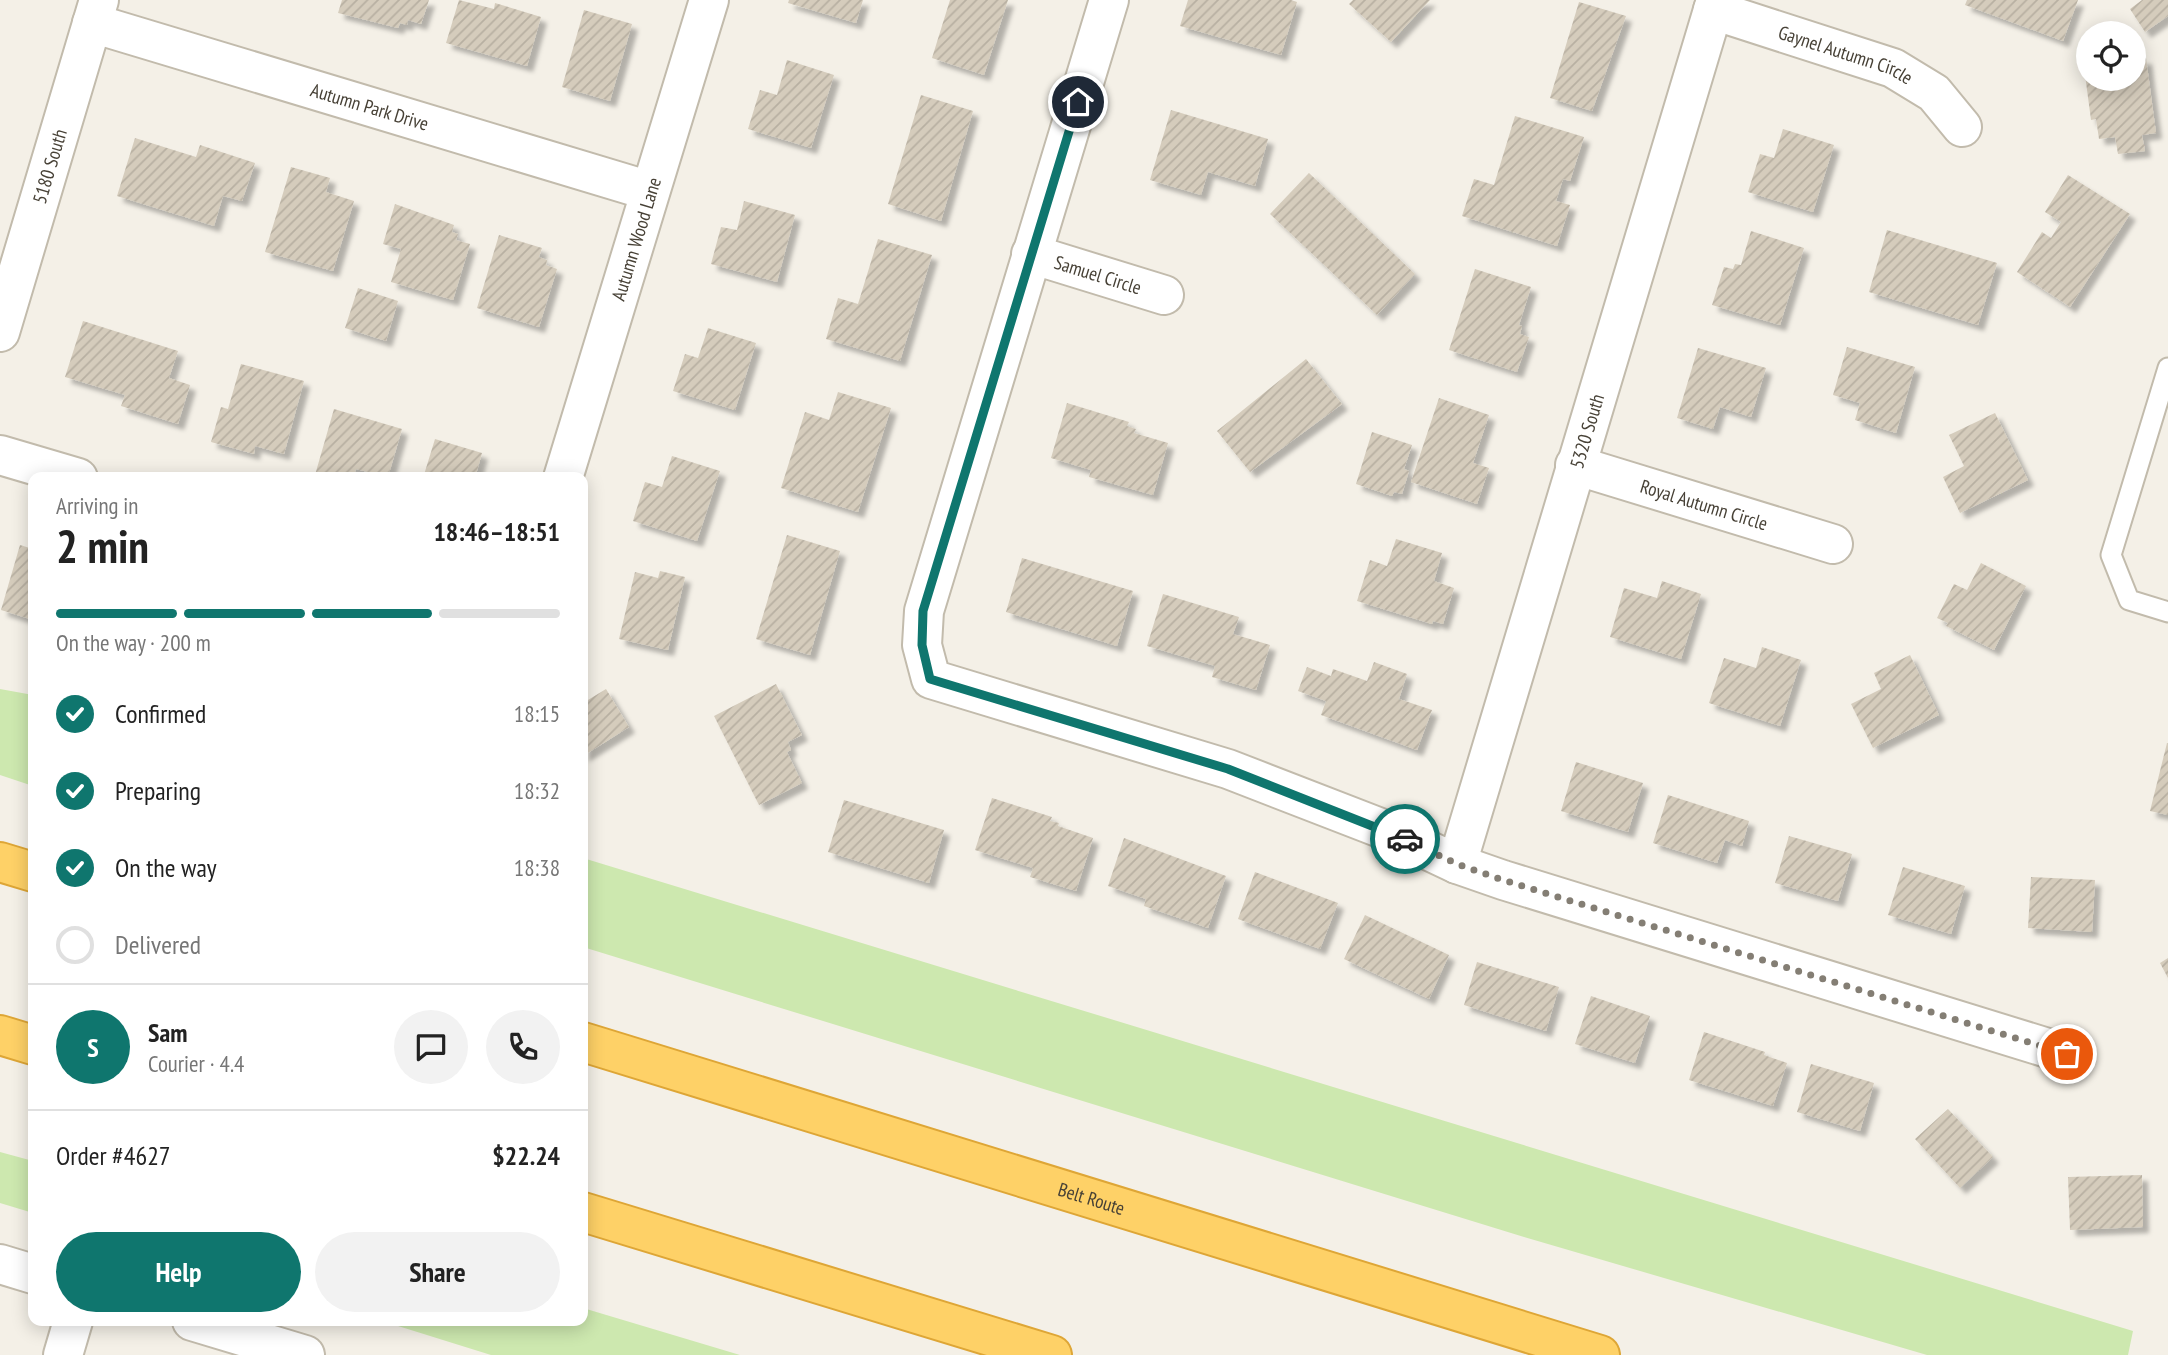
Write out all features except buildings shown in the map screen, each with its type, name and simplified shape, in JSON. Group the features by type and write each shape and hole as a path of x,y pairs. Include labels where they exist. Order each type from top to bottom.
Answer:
{"highway":[{"path":"0,862 28,870"},
{"path":"0,1035 28,1043"},
{"name":"Belt Route","path":"588,1044 1600,1355"},
{"path":"588,1214 1052,1355"}],"street":[{"name":"Autumn Wood Lane","path":"566,472 709,0"},
{"path":"1109,0 923,611 922,645 930,679 1228,769 1384,829 1457,864 2067,1054"},
{"name":"Gaynel Autumn Circle","path":"1714,5 1893,68 1934,93 1962,127"},
{"name":"5320 South","path":"1457,864 1714,5"},
{"name":"Autumn Park Drive","path":"95,11 650,191"},
{"name":"5180 South","path":"0,332 95,11"},
{"name":"Samuel Circle","path":"1031,254 1164,295"},
{"path":"0,455 58,472"},
{"name":"Royal Autumn Circle","path":"1575,465 1833,544"},
{"path":"0,1264 28,1272"},
{"path":"63,1355 72,1326"},
{"path":"209,1326 305,1355"}],"lane":[{"path":"2168,368 2111,555 2129,600 2168,612"}],"green space":[{"path":"0,689 28,694 28,784 0,775"},
{"path":"588,860 2133,1331 2128,1355 1927,1355 1524,1237 588,949"},
{"path":"0,1152 28,1160 28,1211 0,1203"},
{"path":"588,1309 740,1355 491,1355 398,1326 588,1326"}],"way so far":[{"path":"1405,839 1457,864 1503,880 2067,1054"}],"route":[{"path":"1078,102 923,611 922,645 930,679 1228,769 1405,839"}]}
